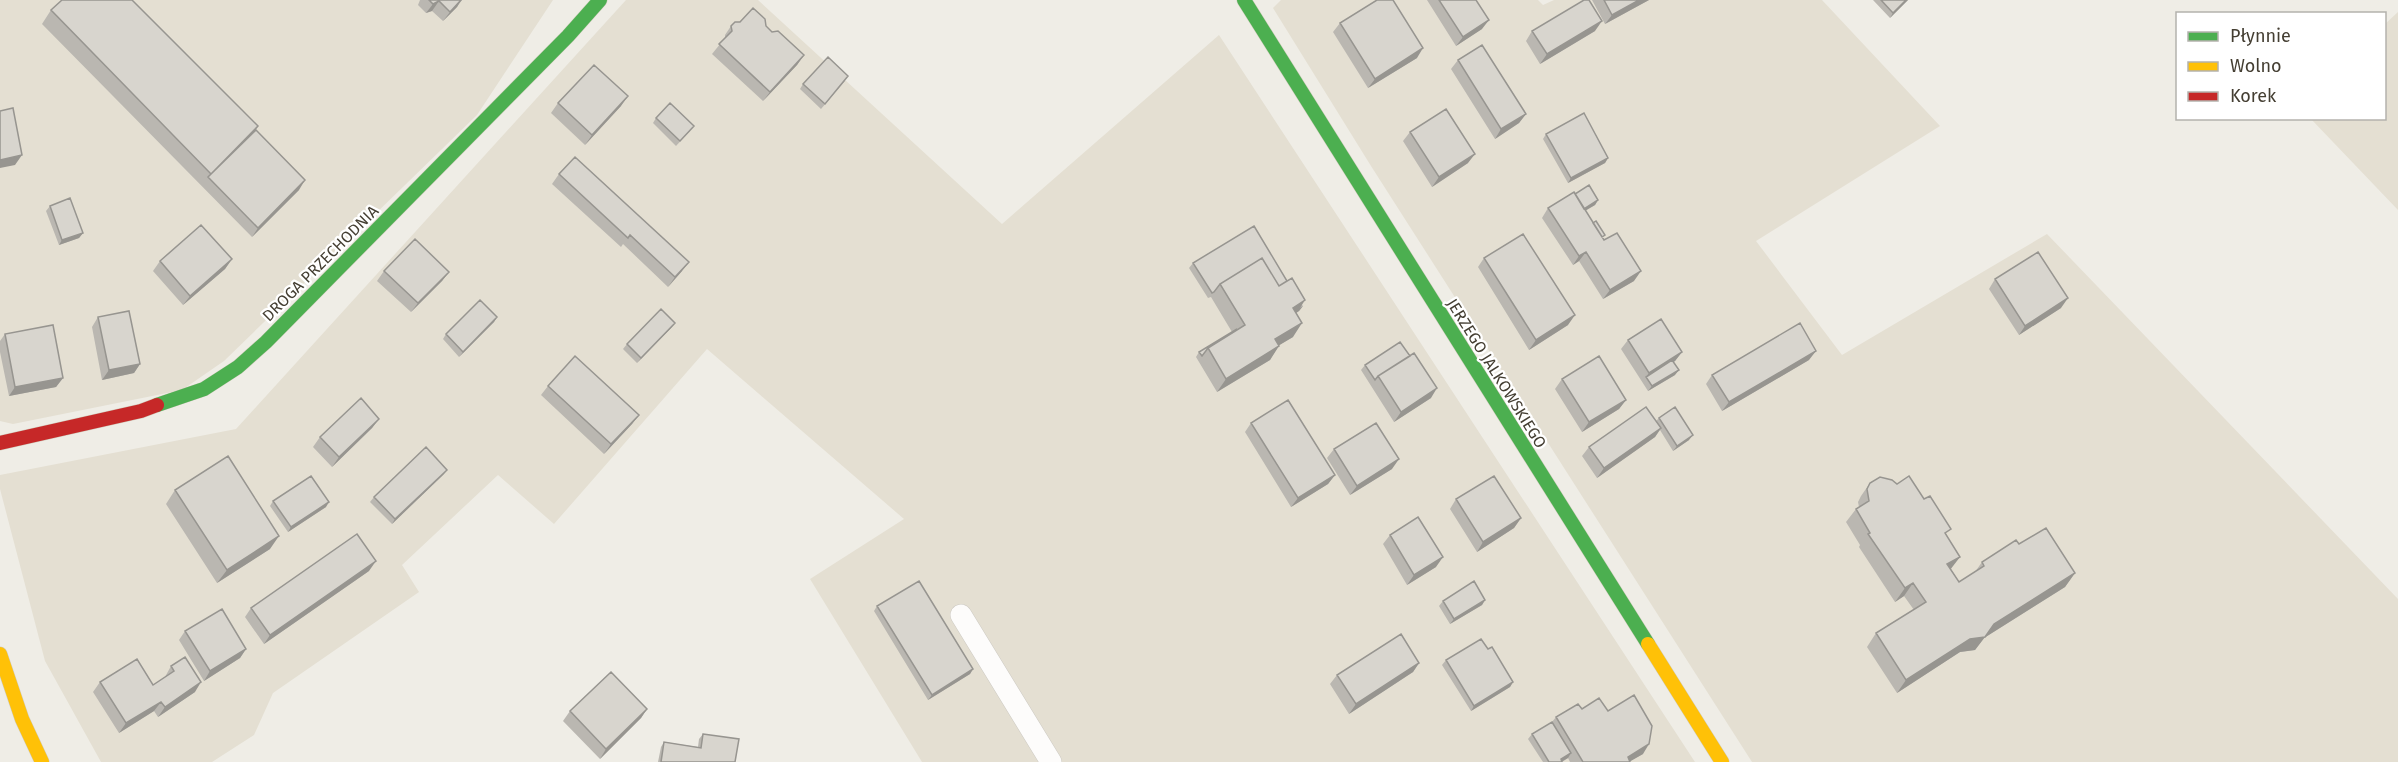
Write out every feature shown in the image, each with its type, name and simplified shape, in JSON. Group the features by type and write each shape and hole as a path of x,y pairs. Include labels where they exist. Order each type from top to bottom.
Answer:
{"street":[{"name":"DROGA PRZECHODNIA","path":"0,444 141,411 204,388 238,366 266,342 568,36 600,0"},
{"name":"JERZEGO JALKOWSKIEGO","path":"1244,0 1722,762"},
{"path":"0,654 22,719 42,762"}],"lane":[{"path":"960,615 1051,762"}],"shaded area":[{"path":"0,0 553,0 477,115 224,361 182,390 13,424 0,421"},
{"path":"626,0 758,0 1002,224 1219,35 1695,762 922,762 810,579 904,519 707,349 554,524 498,475 402,565 419,592 273,693 254,735 212,762 101,762 45,661 0,489 0,475 236,429"},
{"path":"1281,0 1538,0 1543,5 1554,0 1822,0 1940,126 1756,241 1842,355 2047,234 2398,599 2398,762 1752,762 1371,166 1273,8"},
{"path":"2398,12 2398,210 2312,120 2386,120 2386,23"}],"building":[{"path":"62,0 132,0 258,126 211,174 51,10"},
{"path":"429,0 461,0 450,12 439,1 433,4"},
{"path":"1377,0 1393,0 1423,48 1375,79 1340,23"},
{"path":"1439,0 1476,0 1489,20 1463,37"},
{"path":"1584,0 1589,0 1602,21 1547,54 1532,31"},
{"path":"1604,0 1639,0 1612,15"},
{"path":"1881,0 1906,0 1893,13"},
{"path":"753,8 765,19 766,26 772,32 778,31 804,55 770,92 719,44 732,31 731,26 735,22 740,22"},
{"path":"1482,45 1526,114 1501,129 1458,60"},
{"path":"828,57 848,76 825,104 803,84"},
{"path":"594,65 628,96 592,135 558,103"},
{"path":"670,103 694,126 680,141 656,118"},
{"path":"13,108 22,155 0,160 0,111"},
{"path":"1446,109 1475,154 1439,177 1410,132"},
{"path":"1584,113 1608,158 1571,178 1546,134"},
{"path":"256,130 305,180 258,228 208,177"},
{"path":"575,157 689,262 675,277 630,235 628,238 559,174"},
{"path":"1589,185 1598,200 1584,209 1575,194"},
{"path":"1574,192 1604,240 1617,233 1641,271 1610,290 1586,252 1579,256 1548,208"},
{"path":"70,198 83,233 62,240 50,206"},
{"path":"1596,221 1605,235 1602,237 1593,223"},
{"path":"201,225 232,259 190,296 160,261"},
{"path":"1254,226 1287,281 1279,286 1262,258 1220,284 1212,293 1193,263"},
{"path":"1523,234 1575,315 1536,340 1484,258"},
{"path":"415,239 449,272 418,303 384,271"},
{"path":"2038,252 2068,298 2025,326 1995,279"},
{"path":"1262,258 1279,286 1292,278 1305,300 1293,308 1302,323 1275,339 1279,346 1226,379 1208,348 1245,325 1220,284"},
{"path":"480,300 497,317 463,352 446,334"},
{"path":"661,309 675,323 641,358 627,344"},
{"path":"129,311 140,364 109,370 98,317"},
{"path":"1661,319 1682,352 1649,373 1628,340"},
{"path":"1800,323 1816,351 1729,402 1712,375"},
{"path":"53,325 63,378 15,387 5,334"},
{"path":"1237,329 1208,348 1202,356 1199,352"},
{"path":"1400,342 1410,356 1375,380 1365,365"},
{"path":"1414,353 1437,388 1401,412 1378,376"},
{"path":"575,356 639,415 611,444 548,386"},
{"path":"1599,356 1626,400 1589,422 1562,379"},
{"path":"1672,360 1679,370 1652,386 1646,377"},
{"path":"361,398 379,419 339,457 320,437"},
{"path":"1288,400 1335,475 1298,498 1251,423"},
{"path":"1646,407 1661,428 1604,468 1589,447"},
{"path":"1675,407 1693,435 1677,446 1659,418"},
{"path":"1376,423 1399,459 1357,486 1334,449"},
{"path":"426,447 447,470 395,519 374,497"},
{"path":"228,456 279,536 227,570 175,490"},
{"path":"311,476 329,502 291,527 273,501"},
{"path":"1494,476 1521,518 1483,542 1456,499"},
{"path":"1909,476 1924,499 1930,496 1951,529 1945,533 1960,557 1947,564 1959,582 1984,566 1982,562 2016,540 2019,544 2046,528 2075,573 1994,624 1985,637 1970,639 1906,680 1876,633 1926,602 1913,583 1905,588 1868,534 1870,533 1856,509 1869,501 1867,489 1870,483 1880,477 1897,484"},
{"path":"1418,517 1443,557 1414,575 1390,535"},
{"path":"357,534 376,561 270,635 251,608"},
{"path":"919,581 973,669 932,695 877,606"},
{"path":"1474,581 1485,600 1454,619 1443,601"},
{"path":"222,609 246,649 210,671 185,631"},
{"path":"1401,634 1419,663 1356,704 1337,675"},
{"path":"1481,639 1488,649 1492,647 1513,682 1474,706 1446,660"},
{"path":"185,657 201,682 165,707 161,702 126,723 100,682 137,659 153,685 174,671 171,666"},
{"path":"611,672 647,709 606,749 570,711"},
{"path":"1634,695 1652,726 1649,744 1628,757 1630,762 1583,762 1556,717 1578,704 1582,709 1599,698 1608,711"},
{"path":"1552,722 1571,753 1561,759 1562,762 1549,762 1532,734"},
{"path":"703,734 739,739 735,762 661,762 664,742 701,748"}],"traffic: fast":[{"path":"157,405 204,389 238,367 266,342 568,36 600,0"},
{"path":"1244,0 1648,644"}],"traffic: slow":[{"path":"1648,644 1722,762"},
{"path":"0,654 22,719 42,762"}],"traffic: jam":[{"path":"0,443 141,411 157,405"}]}
